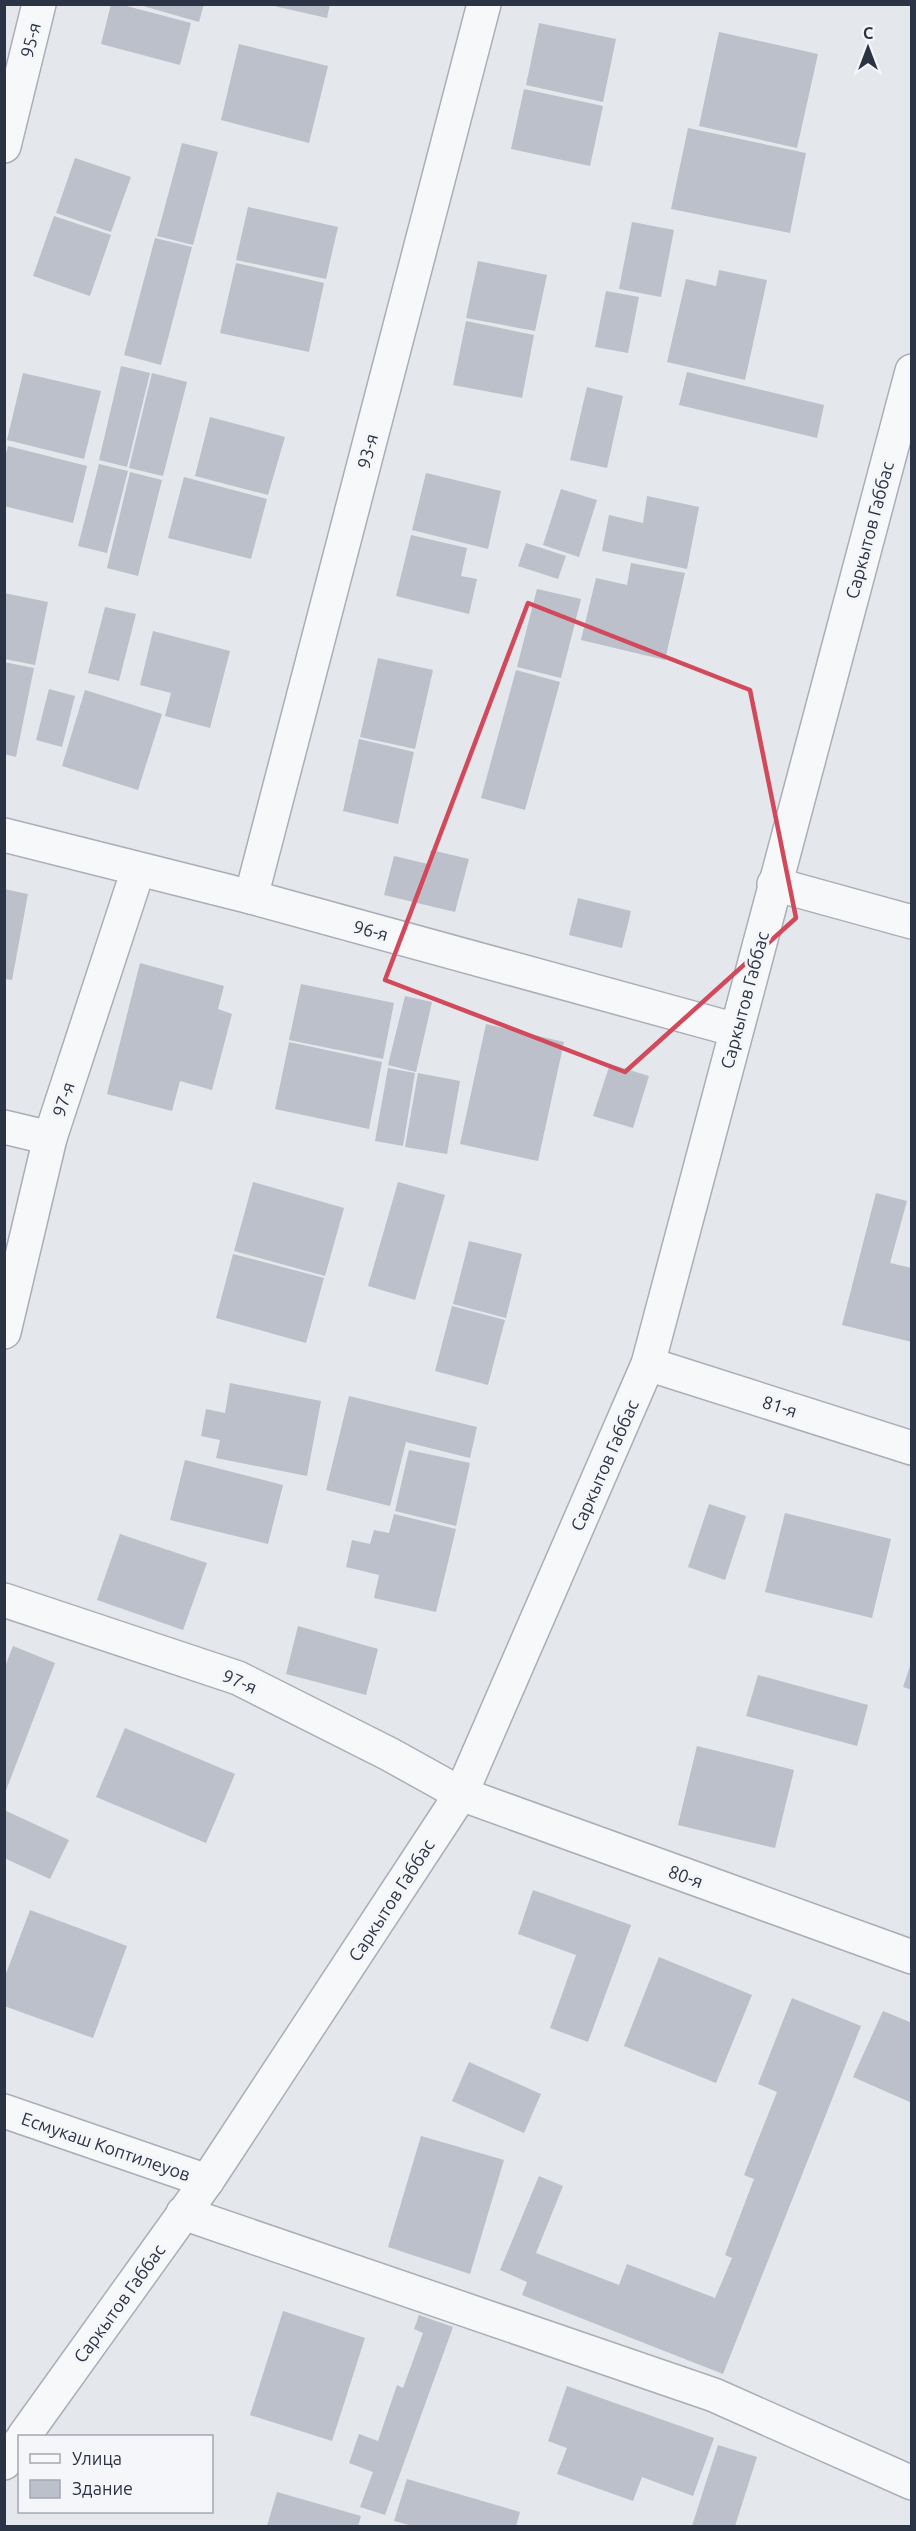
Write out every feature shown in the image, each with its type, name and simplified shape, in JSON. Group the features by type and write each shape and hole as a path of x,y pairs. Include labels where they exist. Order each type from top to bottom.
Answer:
{"street":[{"name":"95-я","path":"4,146 39,4"},
{"name":"93-я","path":"251,897 484,4"},
{"name":"Саркытов Габбас","path":"25,2435 207,2181 461,1794 648,1364 912,371"},
{"name":"96-я","path":"4,835 251,897 736,1029"},
{"name":"97-я","path":"4,1332 50,1138 138,870"},
{"path":"774,884 912,922"},
{"path":"4,1127 50,1138"},
{"name":"81-я","path":"648,1364 912,1448"},
{"name":"97-я","path":"4,1600 238,1678 389,1754 461,1794"},
{"name":"80-я","path":"461,1794 912,1957"},
{"name":"Есмукаш Коптилеуов","path":"4,2111 207,2181"},
{"path":"183,2213 714,2395 912,2483"},
{"path":"4,2463 18,2445"}],"highlighted area":[{"path":"528,603 750,690 796,918 625,1072 385,980"}],"building":[{"path":"111,4 119,4 191,23 180,65 101,44"},
{"path":"136,4 204,4 199,22"},
{"path":"265,4 330,4 327,18"},
{"path":"539,23 616,39 603,102 526,85"},
{"path":"719,32 818,54 797,148 699,126"},
{"path":"239,44 328,66 309,143 221,120"},
{"path":"524,89 603,106 590,166 511,149"},
{"path":"688,128 806,153 790,233 671,209"},
{"path":"182,143 218,152 193,245 157,236"},
{"path":"75,158 131,177 111,232 56,213"},
{"path":"248,207 338,227 326,279 236,260"},
{"path":"54,216 111,235 90,296 33,276"},
{"path":"632,222 674,230 661,297 619,289"},
{"path":"155,238 192,247 161,365 124,355"},
{"path":"478,261 547,275 535,331 466,318"},
{"path":"236,263 324,283 309,352 220,333"},
{"path":"719,270 767,280 745,380 667,362 686,279 716,286"},
{"path":"606,291 639,297 628,353 595,347"},
{"path":"466,321 534,335 522,398 453,385"},
{"path":"121,366 150,373 127,467 99,460"},
{"path":"687,372 824,405 817,438 679,405"},
{"path":"23,373 101,391 84,459 7,440"},
{"path":"152,373 187,382 163,476 129,468"},
{"path":"587,387 623,396 607,468 570,460"},
{"path":"210,417 285,437 268,495 195,476"},
{"path":"8,446 87,466 73,523 4,506 4,461"},
{"path":"99,464 128,471 107,553 78,546"},
{"path":"130,472 162,480 138,576 107,568"},
{"path":"426,473 501,491 488,549 412,530"},
{"path":"184,477 267,499 251,559 168,538"},
{"path":"561,489 597,500 579,557 543,545"},
{"path":"647,496 699,507 687,569 602,551 609,515 643,523"},
{"path":"411,535 467,548 461,576 477,579 469,614 396,596"},
{"path":"526,543 566,556 558,579 518,566"},
{"path":"631,563 685,573 665,660 581,640 596,578 627,585"},
{"path":"537,589 581,599 561,678 517,667"},
{"path":"4,593 48,602 35,665 4,659"},
{"path":"105,607 136,614 119,681 88,673"},
{"path":"153,631 230,651 210,728 165,716 171,693 140,685"},
{"path":"378,658 433,670 415,749 360,737"},
{"path":"4,662 34,668 16,757 4,754"},
{"path":"516,670 560,682 525,810 481,798"},
{"path":"49,689 75,696 62,747 36,740"},
{"path":"85,690 162,714 138,790 62,766"},
{"path":"359,739 414,752 398,824 343,811"},
{"path":"431,850 469,859 455,912 384,895 394,856 428,864"},
{"path":"4,889 28,894 12,980 4,979"},
{"path":"578,898 631,911 622,948 569,935"},
{"path":"140,963 224,986 218,1009 232,1014 212,1090 180,1081 172,1111 107,1094"},
{"path":"301,984 394,1003 383,1059 289,1040"},
{"path":"405,996 432,1002 416,1072 388,1065"},
{"path":"486,1024 564,1042 538,1161 460,1144"},
{"path":"289,1042 382,1062 369,1129 275,1109"},
{"path":"610,1064 649,1076 633,1128 593,1116"},
{"path":"388,1068 415,1073 403,1146 375,1141"},
{"path":"418,1073 460,1081 447,1154 405,1147"},
{"path":"253,1182 344,1208 325,1276 234,1251"},
{"path":"398,1182 445,1195 415,1300 368,1286"},
{"path":"876,1193 907,1201 890,1263 912,1268 912,1342 842,1325"},
{"path":"469,1241 522,1254 506,1318 453,1304"},
{"path":"233,1254 324,1278 306,1343 216,1318"},
{"path":"452,1306 505,1320 488,1385 435,1371"},
{"path":"230,1383 321,1401 307,1476 216,1458 220,1440 201,1436 206,1409 225,1413"},
{"path":"349,1396 477,1427 470,1458 406,1442 390,1506 326,1490"},
{"path":"409,1450 470,1463 456,1526 395,1511"},
{"path":"185,1460 283,1485 268,1544 170,1520"},
{"path":"709,1504 746,1516 725,1580 688,1567"},
{"path":"785,1513 891,1539 872,1618 765,1592"},
{"path":"394,1514 456,1529 436,1612 374,1598 379,1575 346,1567 352,1540 370,1544 374,1530 389,1533"},
{"path":"120,1534 207,1563 183,1630 97,1600"},
{"path":"298,1626 378,1649 366,1695 286,1674"},
{"path":"13,1646 55,1663 5,1793 4,1669"},
{"path":"912,1660 912,1690 903,1687"},
{"path":"758,1675 868,1705 857,1746 746,1716"},
{"path":"125,1728 235,1774 206,1843 96,1797"},
{"path":"697,1746 794,1770 775,1848 678,1825"},
{"path":"4,1810 69,1840 50,1879 4,1858"},
{"path":"533,1890 631,1925 588,2042 550,2028 576,1955 518,1934"},
{"path":"30,1910 127,1946 93,2038 4,2006 4,1979"},
{"path":"659,1957 752,1995 716,2083 624,2046"},
{"path":"792,1998 861,2026 723,2374 522,2295 527,2282 500,2270 539,2176 563,2186 536,2253 619,2285 627,2264 715,2298 732,2258 725,2255 754,2179 744,2175 777,2092 758,2084"},
{"path":"883,2011 912,2023 912,2103 853,2077"},
{"path":"469,2062 541,2094 524,2133 452,2101"},
{"path":"421,2136 504,2160 470,2274 388,2247"},
{"path":"283,2311 365,2338 332,2441 250,2415"},
{"path":"419,2315 453,2327 385,2515 360,2507 373,2472 349,2463 359,2434 378,2441 397,2385 403,2388 423,2333 414,2329"},
{"path":"567,2386 714,2438 693,2496 642,2477 633,2501 557,2474 567,2448 548,2441"},
{"path":"718,2445 757,2457 735,2526 692,2526"},
{"path":"407,2479 520,2512 516,2526 413,2526 394,2521"},
{"path":"277,2492 361,2516 358,2526 267,2526"}]}
